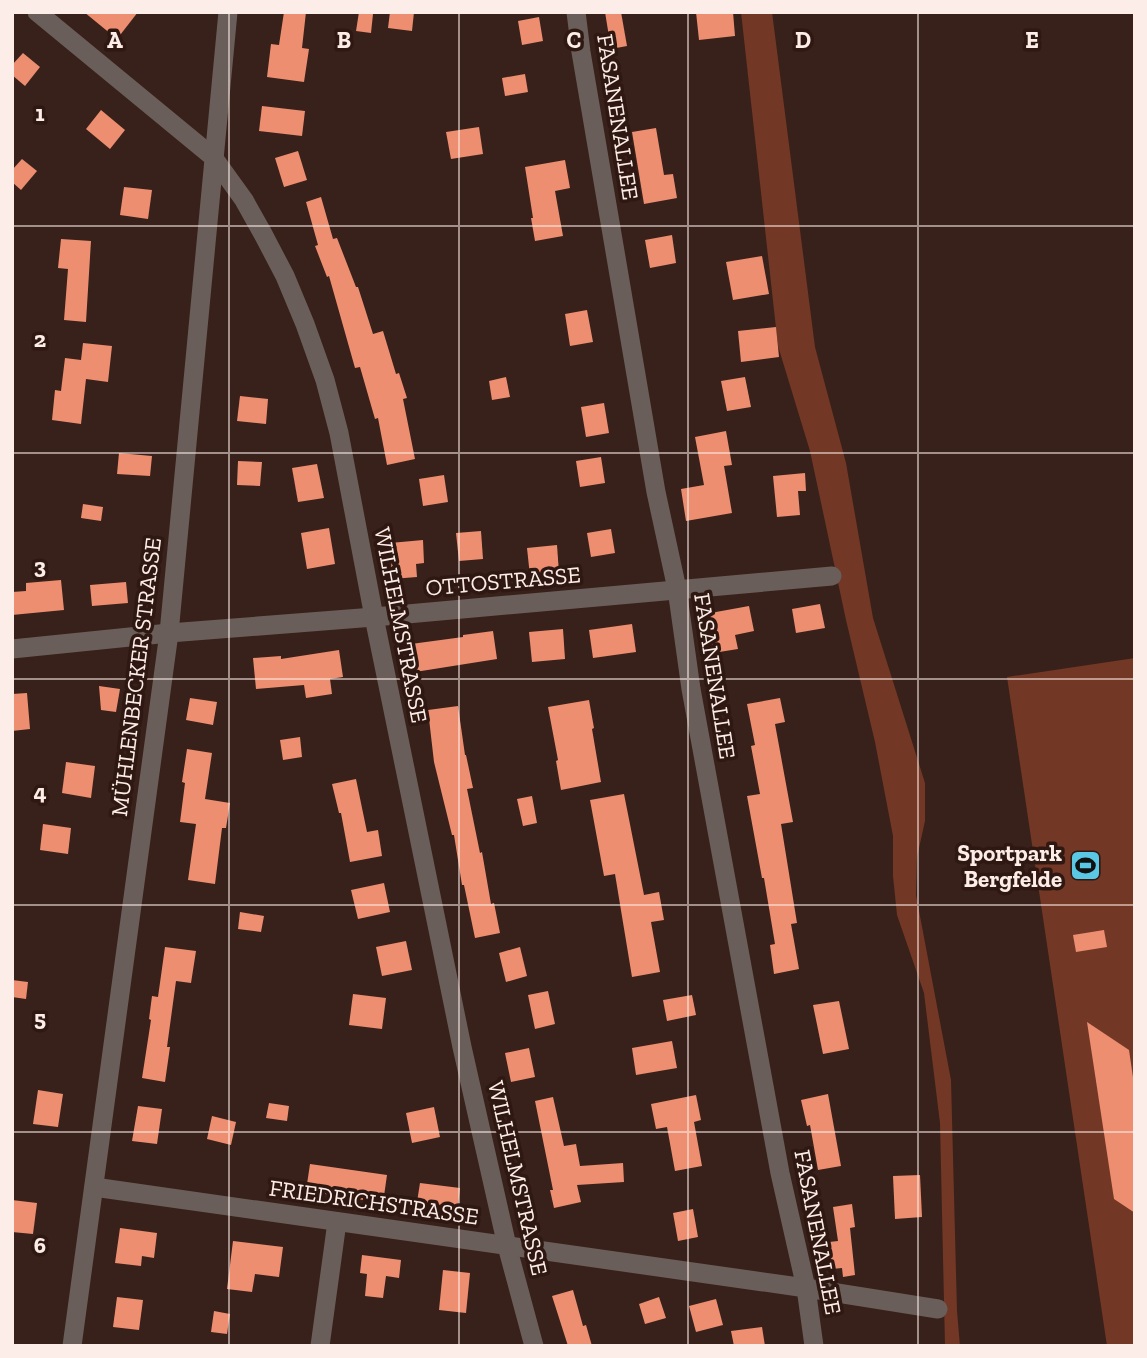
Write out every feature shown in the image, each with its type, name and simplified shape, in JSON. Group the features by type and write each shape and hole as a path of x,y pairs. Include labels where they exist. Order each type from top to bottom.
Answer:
{"street":[{"name":"WILHELMSTRASSE","path":"37,12 213,157 244,200 269,244 315,352 339,433 461,1047 506,1246 534,1346"},
{"name":"MÜHLENBECKER STRASSE","path":"72,1346 169,633 228,12"},
{"name":"FASANENALLEE","path":"576,12 656,492 677,589 691,689 780,1173 806,1288 814,1346"},
{"name":"OTTOSTRASSE","path":"12,649 832,576"},
{"name":"FRIEDRICHSTRASSE","path":"94,1188 938,1309"},
{"path":"320,1346 337,1222"}],"shaded area":[{"path":"741,12 772,12 815,347 846,463 873,618 925,783 925,821 917,857 916,895 951,1080 960,1346 945,1346 940,1123 924,993 897,915 893,836 875,742 810,451 778,346"},
{"name":"Sportpark Bergfelde","path":"1135,658 1135,1346 1107,1346 1007,677"}],"building":[{"path":"84,12 138,12 117,39"},
{"path":"284,12 306,12 302,48 309,49 304,82 267,77 271,44 279,45"},
{"path":"359,12 373,14 371,33 356,31"},
{"path":"390,12 414,12 412,31 388,28"},
{"path":"605,12 621,12 627,46 611,49"},
{"path":"696,12 733,12 735,36 699,40"},
{"path":"539,17 543,41 522,45 518,21"},
{"path":"23,53 40,67 25,86 12,75 12,65"},
{"path":"525,74 528,92 505,96 502,78"},
{"path":"262,106 305,111 302,136 259,131"},
{"path":"101,110 125,130 110,149 86,129"},
{"path":"479,127 483,154 451,159 446,132"},
{"path":"656,128 664,175 673,174 677,198 644,204 632,132"},
{"path":"298,151 307,180 284,187 275,158"},
{"path":"22,159 37,171 21,190 12,182 12,170"},
{"path":"565,160 570,188 555,191 563,236 535,241 525,167"},
{"path":"124,187 152,190 148,219 120,215"},
{"path":"321,197 333,239 337,238 358,287 373,334 383,331 396,374 399,373 407,398 403,399 415,459 387,465 378,418 375,419 360,367 355,368 329,276 327,277 315,246 318,245 306,202"},
{"path":"672,235 676,263 650,268 645,240"},
{"path":"61,239 91,241 86,322 64,320 68,269 58,268"},
{"path":"762,256 769,294 733,300 726,262"},
{"path":"587,310 593,342 570,346 565,314"},
{"path":"776,327 779,357 741,362 738,331"},
{"path":"83,343 112,346 108,382 86,379 81,424 52,420 55,390 61,391 65,358 81,360"},
{"path":"506,377 510,397 492,400 489,381"},
{"path":"745,377 751,407 727,411 721,381"},
{"path":"240,396 268,399 266,424 237,421"},
{"path":"604,403 609,433 586,437 581,407"},
{"path":"726,431 732,465 724,466 732,513 686,521 681,489 704,485 695,437"},
{"path":"119,453 152,456 150,476 117,474"},
{"path":"601,457 605,483 580,487 576,461"},
{"path":"238,461 262,462 260,486 237,485"},
{"path":"317,464 324,498 298,502 292,468"},
{"path":"805,473 806,491 798,491 800,515 777,517 773,476"},
{"path":"444,475 448,502 423,506 419,479"},
{"path":"83,504 103,507 101,521 81,518"},
{"path":"329,528 335,564 307,569 301,533"},
{"path":"611,529 615,553 591,557 587,533"},
{"path":"481,531 483,559 459,561 456,533"},
{"path":"423,540 424,563 416,564 417,577 392,579 390,543"},
{"path":"557,545 559,573 530,576 527,548"},
{"path":"61,580 64,610 12,615 12,592 26,591 26,583"},
{"path":"126,582 128,603 92,606 90,585"},
{"path":"820,604 825,628 796,633 792,609"},
{"path":"749,606 754,631 735,635 738,649 713,653 705,614"},
{"path":"632,624 636,652 593,658 589,630"},
{"path":"563,629 565,659 532,662 529,632"},
{"path":"493,631 497,659 415,672 411,644"},
{"path":"339,650 343,677 330,679 332,694 306,698 304,685 256,689 253,658 281,656 281,659"},
{"path":"99,686 120,689 116,712 101,710"},
{"path":"27,693 30,729 12,731 12,694"},
{"path":"190,698 217,702 213,725 186,720"},
{"path":"780,698 785,722 775,724 793,822 781,824 797,923 791,924 799,969 774,974 770,945 775,944 747,796 760,794 747,704"},
{"path":"589,700 601,782 561,790 548,707"},
{"path":"458,706 473,788 467,789 491,904 494,903 500,933 475,938 462,885 454,835 434,762 428,710"},
{"path":"300,737 302,757 283,760 280,740"},
{"path":"187,749 212,753 205,799 230,803 226,828 222,828 215,884 188,880 196,824 180,822"},
{"path":"66,762 95,766 91,798 62,793"},
{"path":"356,779 367,832 378,830 382,856 350,862 341,813 332,784"},
{"path":"624,794 644,895 659,892 664,920 651,922 660,972 632,977 615,874 604,876 590,800"},
{"path":"532,796 537,823 523,826 517,799"},
{"path":"43,824 71,828 68,854 40,850"},
{"path":"384,883 390,912 358,919 351,890"},
{"path":"240,912 264,916 261,932 238,929"},
{"path":"1104,930 1107,947 1076,952 1073,935"},
{"path":"406,941 412,970 382,976 376,947"},
{"path":"165,947 196,951 191,983 176,981 165,1082 142,1078 152,996 158,997"},
{"path":"520,947 527,976 506,982 499,953"},
{"path":"12,980 28,982 26,999 12,997"},
{"path":"548,991 555,1024 535,1029 528,995"},
{"path":"353,994 386,998 382,1029 349,1025"},
{"path":"692,995 696,1015 667,1021 663,1000"},
{"path":"839,1001 849,1049 823,1054 813,1005"},
{"path":"1087,1022 1129,1050 1135,1091 1135,1213 1114,1199"},
{"path":"672,1041 677,1068 636,1075 632,1048"},
{"path":"529,1048 535,1077 511,1082 505,1053"},
{"path":"38,1090 63,1094 58,1127 33,1124"},
{"path":"828,1094 841,1166 818,1170 810,1125 807,1126 801,1100"},
{"path":"696,1095 701,1120 694,1122 702,1166 675,1171 667,1127 656,1129 651,1104"},
{"path":"553,1097 564,1146 576,1144 580,1166 623,1163 624,1182 577,1185 581,1202 554,1208 550,1190 553,1190 535,1101"},
{"path":"269,1103 289,1106 287,1121 266,1118"},
{"path":"138,1106 162,1109 157,1144 132,1141"},
{"path":"434,1107 440,1137 412,1143 406,1113"},
{"path":"212,1116 236,1122 231,1145 207,1139"},
{"path":"310,1164 387,1175 383,1203 306,1191"},
{"path":"920,1175 922,1217 895,1219 893,1176"},
{"path":"420,1183 460,1188 458,1207 417,1202"},
{"path":"12,1200 37,1203 33,1234 12,1232"},
{"path":"852,1204 855,1227 850,1228 855,1275 843,1277 842,1268 832,1269 829,1242 838,1241 833,1207"},
{"path":"693,1209 698,1237 678,1241 673,1213"},
{"path":"120,1228 157,1233 154,1258 142,1256 141,1266 115,1263"},
{"path":"233,1241 283,1247 279,1277 255,1274 252,1292 227,1289"},
{"path":"362,1255 401,1260 399,1278 386,1276 383,1298 365,1296 367,1274 360,1273"},
{"path":"443,1270 470,1273 466,1313 439,1310"},
{"path":"573,1290 592,1346 568,1346 552,1296"},
{"path":"117,1297 143,1300 139,1330 113,1327"},
{"path":"659,1297 666,1318 645,1324 639,1304"},
{"path":"716,1299 723,1325 696,1332 689,1306"},
{"path":"214,1311 230,1314 227,1334 211,1332"},
{"path":"762,1327 765,1346 734,1346 731,1331"}],"place":[{"name":"Sportpark Bergfelde","path":"1085,866"}]}
